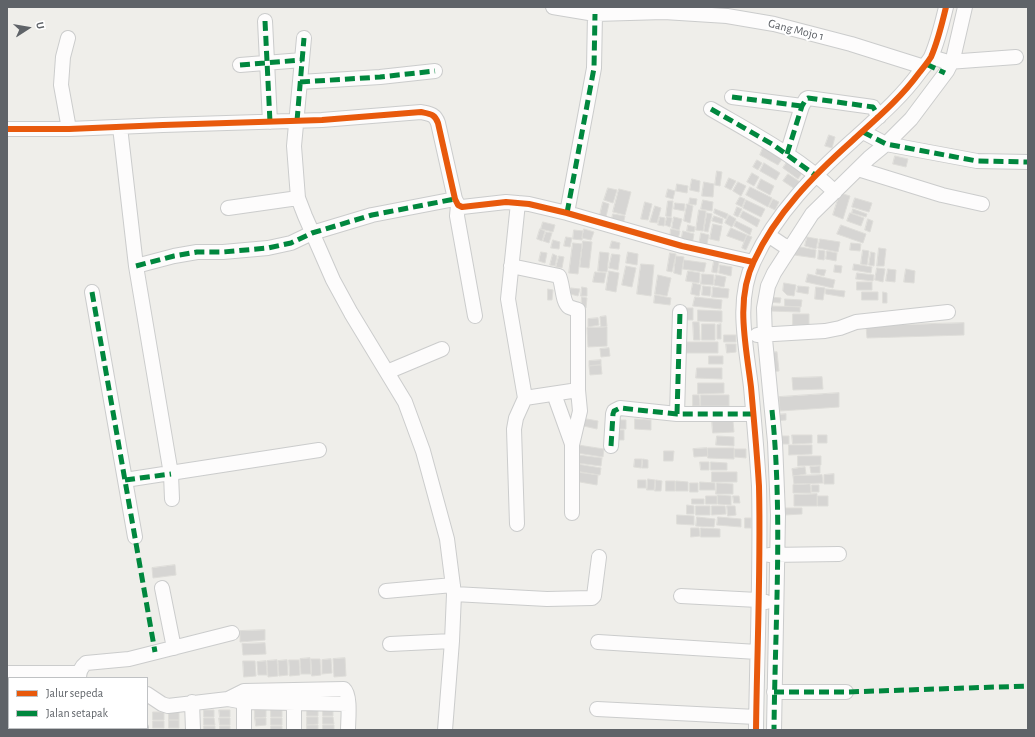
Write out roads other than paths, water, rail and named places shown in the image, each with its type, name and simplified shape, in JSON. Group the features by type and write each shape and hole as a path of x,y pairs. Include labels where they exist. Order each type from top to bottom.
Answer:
{"street":[{"name":"Gang Mojo 1","path":"553,7 595,14 611,10 664,10 727,16 774,24 938,65"},
{"path":"774,730 774,692 768,602 769,555 778,515 767,456 756,334 743,306 745,290 753,262 812,214 825,183 868,143 911,119 908,88 938,65 949,37 946,7"},
{"path":"858,168 879,117 909,105 938,65 949,37 965,7"},
{"path":"568,213 594,68 595,14"},
{"path":"266,21 270,122"},
{"path":"68,38 63,57 61,85 69,129"},
{"path":"304,38 294,146 298,198 333,280 351,313 405,402 423,451 447,539 454,589 452,641 445,730"},
{"path":"938,65 1016,57"},
{"path":"240,65 302,60"},
{"path":"300,82 380,77 435,71"},
{"path":"732,98 802,106"},
{"path":"787,154 802,106 806,99 811,98 873,107 879,117"},
{"path":"711,109 772,144 825,183"},
{"path":"7,129 69,129 297,121 421,112 432,114 438,123 456,202 457,216 475,316"},
{"path":"120,127 136,266 171,474 172,499"},
{"path":"868,143 977,161 1028,162"},
{"path":"769,555 759,515 767,456 756,334 764,308 768,286 774,273 778,242 787,208 825,183 858,168 942,195 982,204"},
{"path":"228,208 298,198"},
{"path":"136,266 174,256 197,252 222,252 268,248 291,243 312,233 372,215 456,202 462,207 506,202 518,203 568,213 682,246 753,262"},
{"path":"517,524 514,429 516,418 525,398 508,299 518,203"},
{"path":"512,266 559,276 562,282 563,296 566,304 569,307 578,310 578,390 580,411 572,445 572,513"},
{"path":"92,292 135,537"},
{"path":"677,414 680,312"},
{"path":"756,334 824,331 840,328 856,322 948,312"},
{"path":"387,372 442,349"},
{"path":"525,398 578,390"},
{"path":"554,394 572,445"},
{"path":"611,446 613,414 614,411 620,408 677,414 761,400"},
{"path":"125,480 319,450"},
{"path":"769,555 839,554"},
{"path":"386,591 454,589 547,598 592,598 594,596 599,557"},
{"path":"162,588 174,648"},
{"path":"681,596 768,602"},
{"path":"597,709 756,723 757,652 768,602"},
{"path":"7,673 79,675 82,665 86,663 130,659 232,633"},
{"path":"390,644 452,641"},
{"path":"598,642 757,652"},
{"path":"148,695 162,704 168,706 244,696 344,689 347,692 348,730"},
{"path":"774,692 846,692"},
{"path":"244,696 294,703 348,704"},
{"path":"244,696 244,730"},
{"path":"192,702 193,730"},
{"path":"294,703 294,730"}]}
